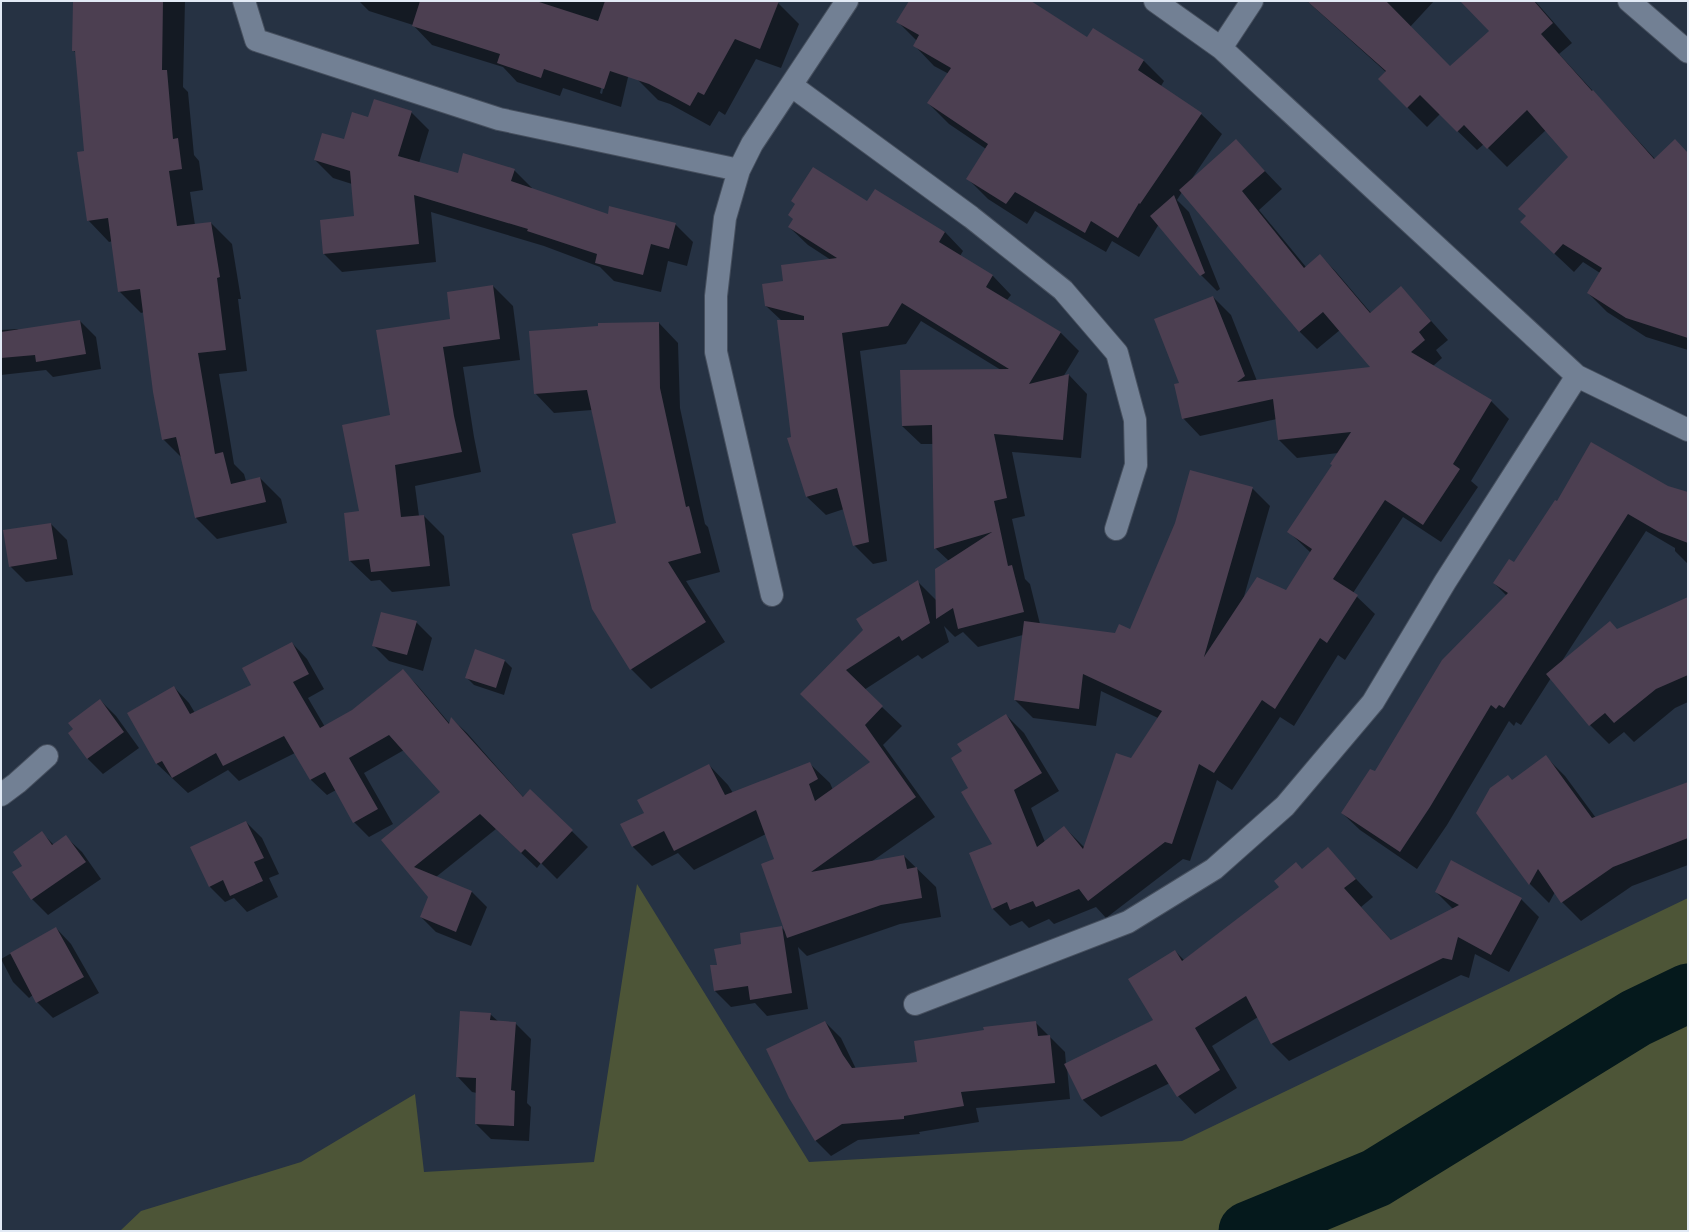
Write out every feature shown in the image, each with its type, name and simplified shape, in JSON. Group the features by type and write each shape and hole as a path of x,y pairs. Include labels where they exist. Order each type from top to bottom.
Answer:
{"street":[{"path":"244,1 256,40 499,119 739,170"},
{"path":"772,595 716,352 716,296 725,218 739,170 752,144 792,86 847,1"},
{"path":"1155,1 1221,48 1577,376 1688,430"},
{"path":"1221,48 1252,1"},
{"path":"1629,1 1688,52"},
{"path":"792,86 971,217 1063,290 1117,353 1135,420 1136,465 1116,529"},
{"path":"915,1004 1128,922 1214,869 1285,806 1373,702 1446,582 1577,376"},
{"path":"1,795 17,783 46,756"}],"green space":[{"path":"637,884 809,1162 1182,1141 1688,898 1688,1231 120,1231 141,1211 301,1162 415,1094 424,1172 594,1162"}],"building":[{"path":"73,1 163,1 162,70 167,70 173,139 178,138 182,169 169,171 177,226 211,222 220,277 217,278 226,350 198,353 215,454 223,452 231,484 260,477 266,502 195,518 176,437 162,440 153,392 140,289 118,292 108,218 87,221 77,152 84,151 75,51 72,51"},
{"path":"420,1 536,1 598,21 605,1 779,1 760,49 735,39 704,95 698,92 690,106 649,84 610,71 604,89 544,69 541,78 497,63 500,54 412,26"},
{"path":"909,1 1031,1 1087,37 1093,28 1144,60 1138,70 1202,113 1140,204 1139,203 1118,238 1091,221 1085,233 1015,192 1006,204 966,179 988,144 927,103 951,68 913,46 919,35 896,22"},
{"path":"1307,1 1386,1 1450,66 1489,31 1460,1 1534,1 1553,23 1541,34 1654,159 1675,139 1688,153 1688,338 1626,318 1587,293 1602,268 1563,244 1554,254 1520,222 1526,216 1518,209 1568,157 1527,110 1487,149 1464,125 1457,132 1420,95 1407,108 1378,79 1386,71"},
{"path":"374,99 412,111 398,156 458,173 463,153 515,169 511,181 608,214 609,206 676,223 669,249 651,244 643,275 595,263 597,254 527,231 528,229 414,195 419,244 323,254 320,220 354,216 350,171 314,160 322,133 344,139 352,112 368,117"},
{"path":"1236,139 1265,171 1242,191 1304,268 1320,254 1370,313 1401,286 1431,321 1419,332 1425,340 1411,352 1492,400 1453,464 1460,469 1423,525 1385,500 1333,579 1358,595 1327,643 1320,638 1275,709 1262,700 1214,773 1199,764 1172,844 1165,842 1088,901 1079,889 1036,907 1033,901 1010,910 1007,902 992,909 969,853 992,844 961,792 968,788 951,758 962,751 957,744 1006,714 1042,773 1014,790 1037,847 1064,826 1083,849 1116,753 1131,758 1162,711 1083,674 1079,709 1014,700 1024,621 1115,633 1119,624 1130,629 1175,523 1190,470 1253,487 1204,657 1257,577 1286,590 1312,549 1287,532 1332,465 1330,464 1351,432 1278,440 1273,399 1182,419 1174,384 1179,383 1154,319 1213,296 1245,376 1237,382 1370,367 1323,312 1299,332 1179,190"},
{"path":"813,167 867,201 875,189 945,232 939,242 993,275 986,287 1061,332 1029,384 1069,374 1063,440 994,434 1007,498 994,501 1008,566 1012,565 1024,612 958,629 953,608 936,619 935,569 992,532 934,549 932,425 902,426 900,370 1009,369 902,303 888,326 842,333 869,542 853,546 837,488 806,497 787,438 791,437 777,320 804,320 804,316 765,306 762,284 783,281 781,265 837,258 788,227 793,219 788,215 795,204 791,201"},
{"path":"1174,195 1205,273 1200,276 1150,216"},
{"path":"493,285 500,339 443,347 454,416 462,452 395,465 401,517 424,515 430,566 371,572 369,559 349,561 344,513 359,511 342,425 390,415 376,330 450,319 447,292"},
{"path":"80,320 86,354 36,362 35,355 1,358 1,332"},
{"path":"659,322 660,388 686,507 689,506 701,553 668,562 706,622 630,670 592,609 572,534 616,523 587,390 534,394 529,331 598,326 598,323"},
{"path":"1591,442 1668,486 1688,492 1688,543 1659,532 1628,514 1504,708 1499,705 1496,709 1491,705 1430,807 1400,852 1341,813 1370,769 1375,771 1442,660 1508,593 1493,583 1509,559 1514,562 1555,500 1557,501"},
{"path":"51,523 57,559 9,567 3,530"},
{"path":"918,580 930,623 902,641 899,636 846,670 883,706 865,725 916,797 811,872 904,855 907,869 917,867 922,898 881,905 787,938 761,864 774,859 756,810 674,851 664,831 632,847 620,824 644,813 637,800 709,764 725,795 810,762 818,779 809,784 815,801 870,762 800,694 863,630 856,619"},
{"path":"1688,597 1688,675 1656,689 1614,723 1605,713 1589,726 1546,674 1610,621 1617,629"},
{"path":"381,612 417,621 407,655 372,646"},
{"path":"292,642 309,674 293,682 320,728 352,710 403,669 449,724 451,717 523,797 530,789 573,830 541,864 525,849 521,853 480,814 414,867 472,891 456,932 420,917 428,897 381,840 440,792 389,735 349,758 378,809 353,823 325,772 310,780 284,736 223,766 216,753 172,778 162,761 156,764 127,713 174,686 190,714 251,685 242,668"},
{"path":"475,649 505,660 496,688 465,678"},
{"path":"100,699 124,732 87,759 68,733 73,729 68,723"},
{"path":"1546,755 1592,818 1688,782 1688,838 1613,867 1561,903 1538,869 1529,885 1476,813 1490,788 1508,775 1512,780"},
{"path":"246,821 264,858 254,862 263,881 230,896 223,880 209,887 190,847"},
{"path":"42,831 52,845 66,835 86,862 31,900 12,872 22,866 13,852"},
{"path":"1328,847 1356,879 1344,888 1391,940 1459,905 1435,892 1451,860 1522,898 1491,955 1458,937 1452,960 1443,958 1271,1044 1246,996 1195,1028 1220,1070 1177,1097 1156,1064 1082,1100 1064,1064 1153,1020 1128,979 1175,950 1182,961 1279,887 1274,881 1296,862 1302,869"},
{"path":"782,926 792,993 750,1000 748,986 714,991 710,965 717,965 714,949 741,944 740,933"},
{"path":"56,927 84,977 36,1003 10,953"},
{"path":"460,1011 491,1013 490,1020 516,1022 511,1090 515,1091 514,1126 475,1124 476,1078 456,1077"},
{"path":"825,1021 843,1055 852,1068 917,1062 914,1041 984,1030 983,1027 1036,1021 1038,1036 1050,1035 1055,1083 961,1092 964,1106 904,1116 904,1119 842,1124 815,1141 789,1098 766,1049"}],"waterway":[{"path":"1248,1231 1376,1178 1636,1018 1688,993"}]}
